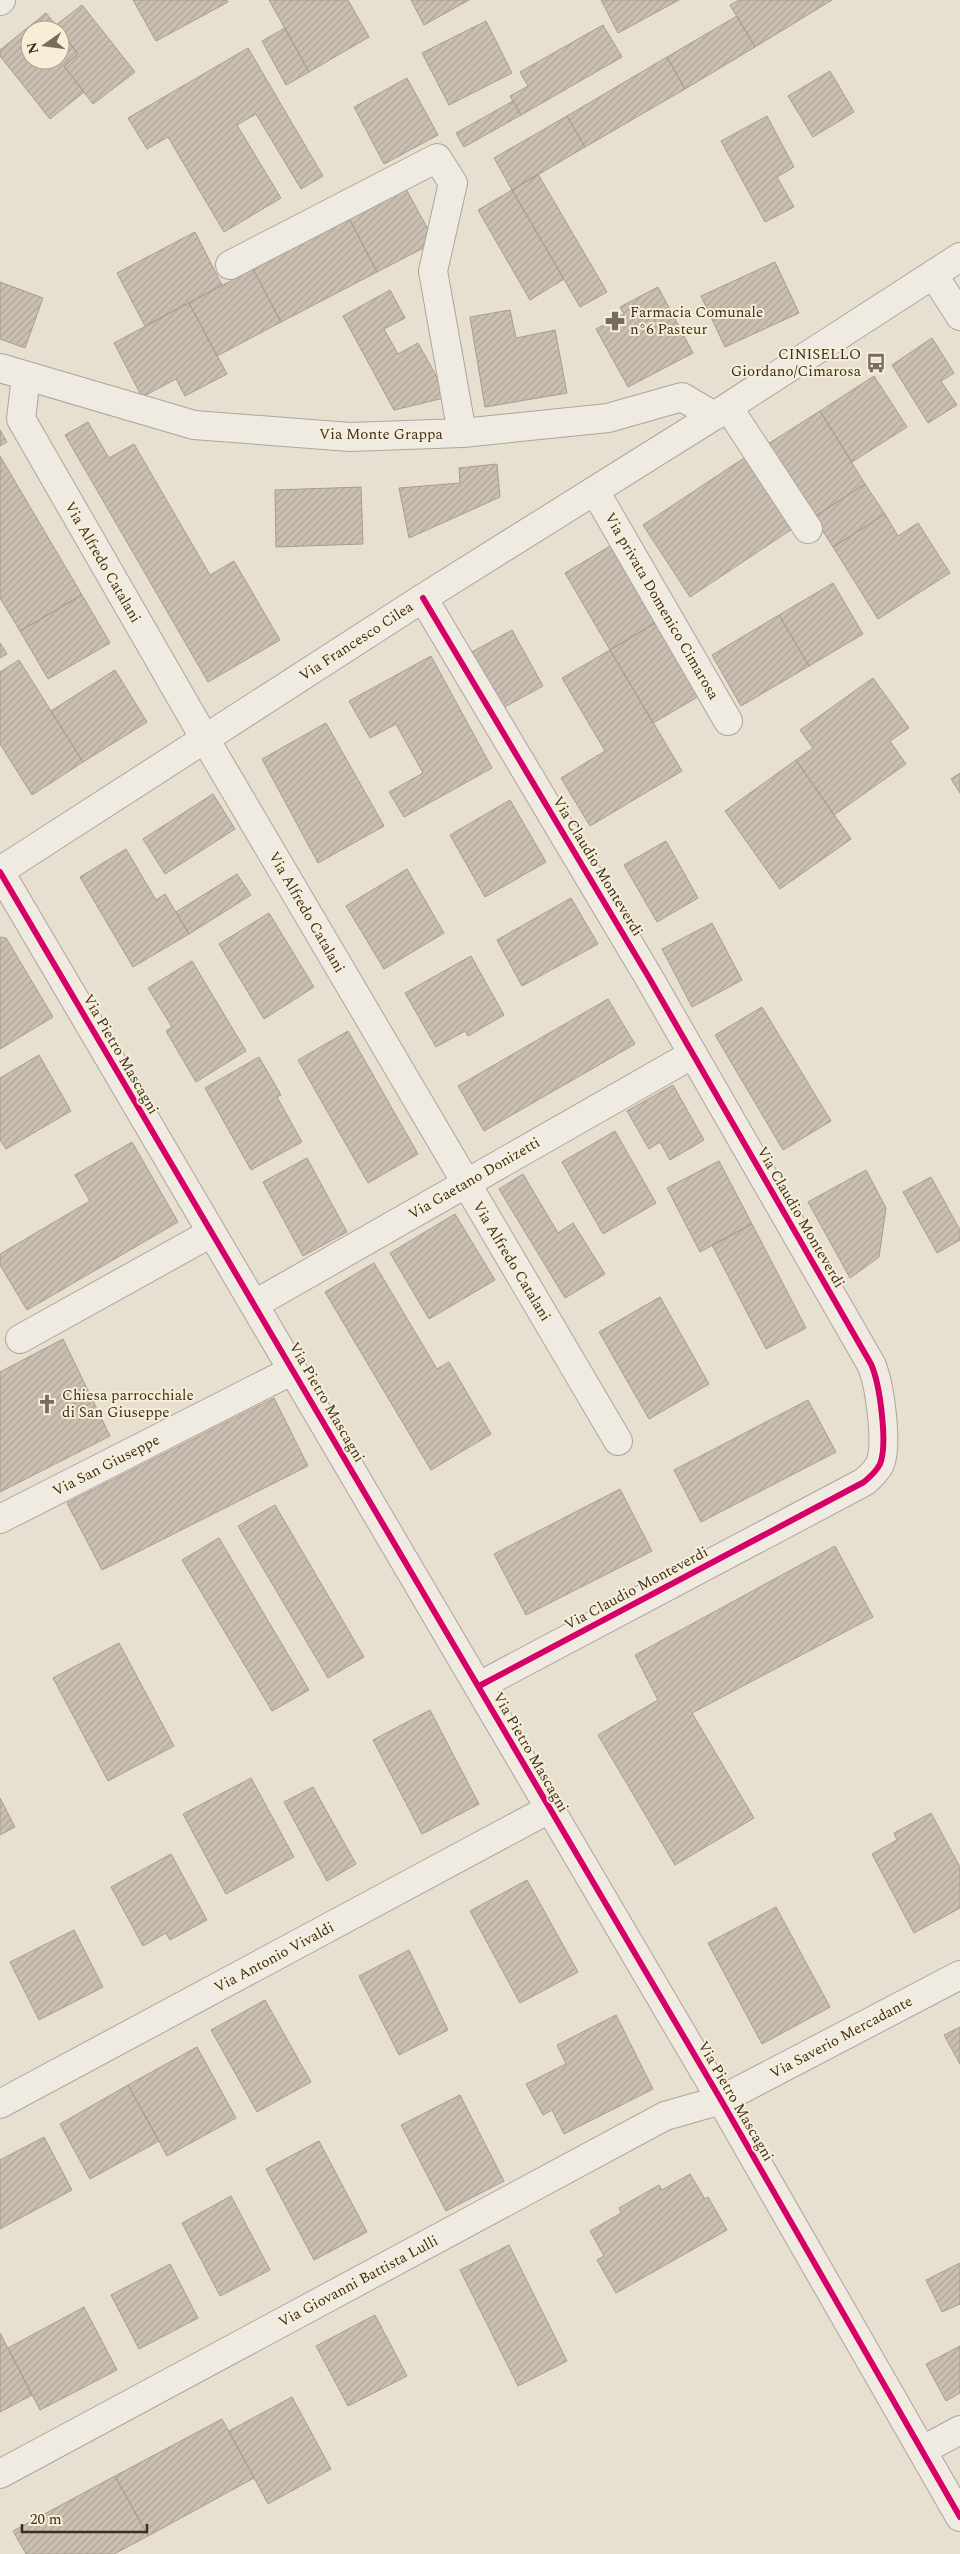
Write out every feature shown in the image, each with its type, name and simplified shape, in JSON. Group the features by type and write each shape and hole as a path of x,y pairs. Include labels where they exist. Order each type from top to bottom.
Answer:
{"street":[{"path":"230,265 437,158 453,183 432,271 462,434"},
{"path":"721,411 960,256"},
{"path":"933,274 960,316"},
{"name":"Via Monte Grappa","path":"0,368 194,424 350,437 462,434 608,418 682,397 721,411 808,529"},
{"name":"Via Alfredo Catalani","path":"26,376 21,419 205,739 618,1441"},
{"name":"Via Francesco Cilea","path":"0,871 423,598 721,411"},
{"name":"Via privata Domenico Cimarosa","path":"595,491 728,722"},
{"name":"Via Claudio Monteverdi","path":"423,598 693,1054 877,1377 883,1454 874,1474 842,1493 479,1686"},
{"name":"Via Pietro Mascagni","path":"0,871 721,2100 960,2517"},
{"name":"Via Gaetano Donizetti","path":"255,1304 693,1054"},
{"path":"20,1339 211,1233"},
{"name":"Via San Giuseppe","path":"0,1519 293,1370"},
{"name":"Via Antonio Vivaldi","path":"0,2104 549,1809"},
{"name":"Via Saverio Mercadante","path":"721,2100 960,1974"},
{"name":"Via Giovanni Battista Lulli","path":"0,2474 665,2116 721,2100"},
{"path":"923,2450 960,2430"}],"building":[{"path":"133,0 227,0 228,2 156,41"},
{"path":"269,0 348,0 369,37 309,72"},
{"path":"411,0 469,0 424,25"},
{"path":"601,0 679,0 618,33"},
{"path":"739,0 832,0 755,47 730,5"},
{"path":"82,5 135,72 93,104 67,70 70,70 70,61 78,54 70,43 70,20 62,20"},
{"path":"46,13 52,20 37,20"},
{"path":"737,16 755,47 685,89 667,57"},
{"path":"486,21 512,73 449,105 422,53"},
{"path":"603,25 622,57 521,115 510,96 528,86 520,72"},
{"path":"285,28 309,72 286,85 262,41"},
{"path":"20,34 20,70 67,70 84,92 50,119 0,56 0,50"},
{"path":"70,44 78,54 70,61"},
{"path":"248,48 323,176 301,189 256,114 237,125 281,198 224,232 168,137 147,149 128,118"},
{"path":"667,57 685,89 585,147 567,116"},
{"path":"830,71 854,112 813,137 788,96"},
{"path":"407,78 438,135 384,164 354,107"},
{"path":"513,101 521,115 464,147 456,133"},
{"path":"567,116 585,147 512,190 494,158"},
{"path":"767,116 794,167 777,177 794,207 765,222 721,141"},
{"path":"538,174 607,292 580,307 512,190"},
{"path":"406,189 435,242 377,272 349,218"},
{"path":"512,190 564,279 530,300 478,210"},
{"path":"349,218 377,272 281,322 253,269"},
{"path":"195,232 222,285 145,326 117,273"},
{"path":"775,262 799,313 725,347 701,296"},
{"path":"253,269 281,322 217,356 189,303"},
{"path":"0,282 43,298 25,348 0,339"},
{"path":"658,287 693,353 628,387 596,329 624,314 620,307"},
{"path":"390,290 405,318 384,329 398,354 418,343 448,397 394,410 343,316"},
{"path":"189,303 227,374 185,396 176,379 142,397 114,343"},
{"path":"510,310 516,338 555,330 567,393 485,407 470,317"},
{"path":"932,338 954,373 941,381 957,405 928,423 892,365"},
{"path":"874,376 907,427 852,462 820,411"},
{"path":"820,411 865,484 814,517 768,444"},
{"path":"88,422 109,458 134,444 210,575 234,561 280,640 208,682 65,435"},
{"path":"0,430 7,442 0,446"},
{"path":"0,456 82,595 20,631 0,598"},
{"path":"747,456 795,527 690,597 643,525"},
{"path":"497,464 500,497 409,538 399,488 460,483 459,468"},
{"path":"865,484 885,514 833,547 814,517"},
{"path":"361,487 363,544 276,547 275,490"},
{"path":"885,514 898,536 918,523 950,573 878,619 833,547"},
{"path":"612,545 657,622 610,650 565,573"},
{"path":"833,583 863,634 809,666 779,615"},
{"path":"82,595 110,643 48,679 20,631"},
{"path":"779,615 809,666 741,706 712,655"},
{"path":"657,622 701,695 653,723 610,650"},
{"path":"512,630 543,686 501,709 470,653"},
{"path":"0,643 7,654 0,658"},
{"path":"610,650 682,771 590,826 561,778 605,751 562,678"},
{"path":"431,656 492,768 404,817 389,792 423,773 396,724 370,738 349,701"},
{"path":"19,660 83,762 32,795 0,744 0,672"},
{"path":"115,670 147,722 83,762 51,711"},
{"path":"873,678 909,728 890,741 906,764 834,815 796,760 813,748 800,730"},
{"path":"326,723 384,826 318,863 262,759"},
{"path":"796,760 851,839 780,889 725,811"},
{"path":"960,773 960,793 951,779"},
{"path":"213,794 235,829 165,874 143,839"},
{"path":"510,800 546,862 485,897 450,835"},
{"path":"666,841 698,898 657,922 624,865"},
{"path":"126,849 156,900 165,894 189,934 133,967 80,877"},
{"path":"407,869 444,933 384,969 346,906"},
{"path":"237,874 251,895 189,934 176,912"},
{"path":"571,898 598,944 522,986 497,940"},
{"path":"269,913 314,987 264,1019 219,944"},
{"path":"712,923 742,980 692,1007 662,949"},
{"path":"0,937 6,938 53,1017 0,1049"},
{"path":"471,956 504,1015 468,1036 465,1031 436,1047 405,993"},
{"path":"192,961 246,1051 196,1082 166,1031 172,1027 148,988"},
{"path":"608,999 635,1044 484,1131 458,1086"},
{"path":"762,1007 831,1121 783,1150 715,1035"},
{"path":"348,1031 418,1154 368,1183 298,1060"},
{"path":"39,1055 71,1111 6,1149 0,1140 0,1078"},
{"path":"259,1057 281,1095 277,1097 302,1142 251,1170 205,1088"},
{"path":"673,1085 704,1140 670,1160 660,1142 649,1149 627,1111"},
{"path":"615,1131 656,1203 603,1234 562,1162"},
{"path":"132,1142 178,1222 27,1310 0,1265 0,1254 90,1201 75,1175"},
{"path":"307,1158 347,1232 303,1256 263,1182"},
{"path":"719,1161 752,1224 700,1252 667,1188"},
{"path":"866,1170 886,1208 879,1257 850,1278 808,1202"},
{"path":"523,1174 558,1233 573,1223 605,1274 565,1298 499,1189"},
{"path":"931,1177 960,1230 960,1240 937,1253 903,1192"},
{"path":"455,1214 495,1280 429,1319 390,1253"},
{"path":"752,1224 806,1328 766,1349 712,1245"},
{"path":"374,1263 437,1369 449,1362 491,1434 431,1470 325,1292"},
{"path":"660,1297 709,1384 649,1419 599,1332"},
{"name":"Chiesa parrocchiale di San Giuseppe","path":"63,1339 110,1436 0,1492 0,1372"},
{"path":"274,1398 308,1466 102,1570 67,1503"},
{"path":"808,1400 836,1452 701,1522 674,1470"},
{"path":"620,1489 652,1551 526,1615 494,1554"},
{"path":"275,1505 364,1657 328,1678 238,1526"},
{"path":"219,1538 309,1690 272,1711 182,1560"},
{"path":"835,1546 873,1617 692,1713 754,1818 675,1865 598,1735 658,1700 635,1655"},
{"path":"119,1643 174,1746 108,1781 53,1678"},
{"path":"430,1710 479,1804 422,1834 373,1740"},
{"path":"251,1778 294,1857 226,1894 183,1814"},
{"path":"313,1787 356,1864 327,1881 284,1802"},
{"path":"0,1798 15,1827 0,1835"},
{"path":"931,1813 960,1867 960,1908 914,1933 872,1854 897,1840 894,1833"},
{"path":"171,1854 207,1920 170,1940 166,1933 143,1946 111,1887"},
{"path":"527,1880 578,1972 520,2003 470,1911"},
{"path":"776,1907 830,2007 762,2044 708,1943"},
{"path":"74,1930 103,1987 39,2020 10,1962"},
{"path":"409,1950 448,2030 399,2055 359,1976"},
{"path":"265,2000 311,2082 257,2112 211,2030"},
{"path":"616,2015 653,2089 564,2134 552,2110 543,2115 526,2084 566,2064 557,2045"},
{"path":"960,2027 960,2064 944,2035"},
{"path":"197,2047 236,2118 167,2156 128,2085"},
{"path":"128,2085 159,2141 90,2179 60,2124"},
{"path":"460,2095 504,2181 446,2211 401,2125"},
{"path":"44,2137 72,2190 0,2229 0,2160"},
{"path":"319,2141 367,2232 314,2260 266,2169"},
{"path":"690,2174 705,2199 708,2197 727,2230 616,2293 597,2260 604,2256 590,2231 621,2213 619,2208 659,2185 662,2190"},
{"path":"231,2196 270,2270 220,2296 182,2223"},
{"path":"509,2245 567,2361 518,2386 460,2270"},
{"path":"960,2263 960,2304 942,2312 926,2280"},
{"path":"170,2264 198,2318 139,2349 111,2295"},
{"path":"84,2307 117,2370 40,2410 8,2348"},
{"path":"375,2315 407,2376 348,2406 316,2346"},
{"path":"0,2333 32,2395 0,2412"},
{"path":"960,2346 960,2393 946,2401 926,2364"},
{"path":"292,2397 331,2469 268,2504 229,2431"},
{"path":"222,2419 254,2478 148,2536 115,2476"},
{"path":"115,2476 148,2536 114,2554 26,2554 13,2531"}],"cycle path":[{"path":"423,598 648,976 871,1364 880,1399 883,1429 880,1464 875,1472 864,1482 479,1686"},
{"path":"0,872 721,2100 960,2517"}],"place":[{"name":"Farmacia Comunale n°6 Pasteur","path":"615,321"},
{"name":"CINISELLO Giordano/Cimarosa","path":"876,363"},
{"name":"Chiesa parrocchiale di San Giuseppe","path":"47,1404"}]}
